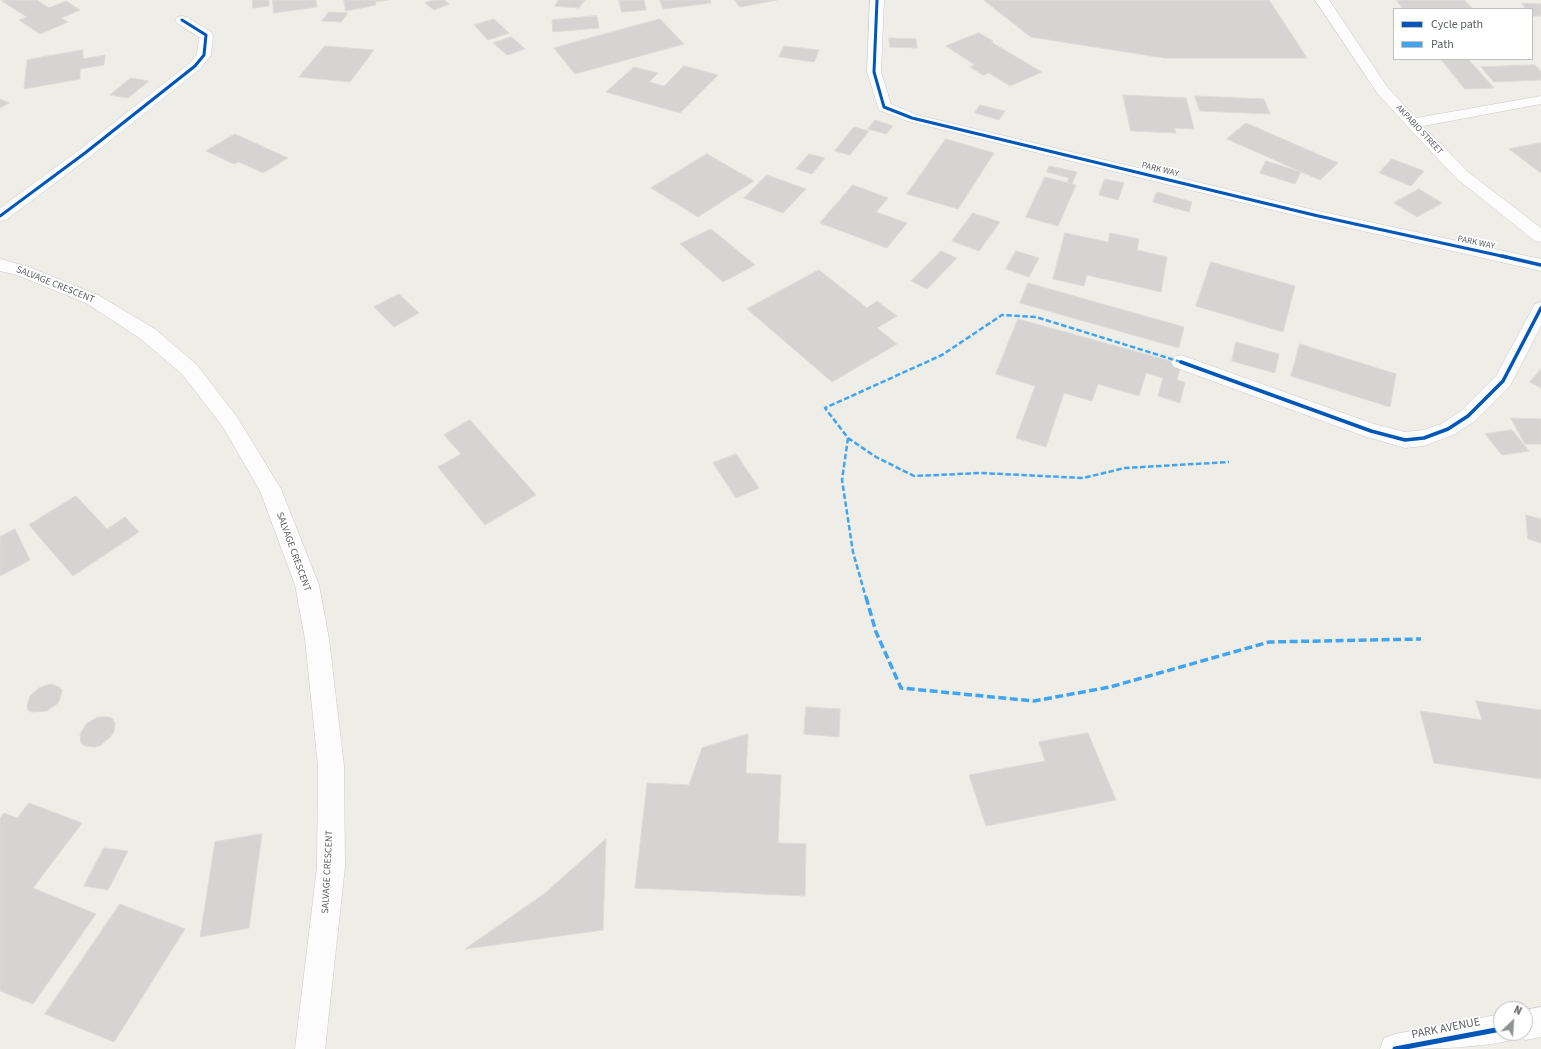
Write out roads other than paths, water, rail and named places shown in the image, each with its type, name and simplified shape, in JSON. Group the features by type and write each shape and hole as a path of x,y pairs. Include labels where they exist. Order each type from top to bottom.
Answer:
{"street":[{"name":"PARK WAY","path":"877,0 874,72 884,107 912,118 1314,216 1541,265"},
{"name":"AKPABIO STREET","path":"1322,0 1383,91 1412,123 1462,175 1541,237"},
{"path":"0,216 91,149 195,66 204,55 206,35 182,20"},
{"path":"1412,123 1541,100"},
{"name":"SALVAGE CRESCENT","path":"0,265 23,271 92,299 148,334 190,370 230,422 270,489 307,585 317,639 331,766 330,867 320,972 310,1049"},
{"path":"1181,362 1371,432 1404,440 1424,438 1448,429 1468,416 1503,381 1541,308"},
{"name":"PARK AVENUE","path":"1395,1049 1493,1031"}]}
